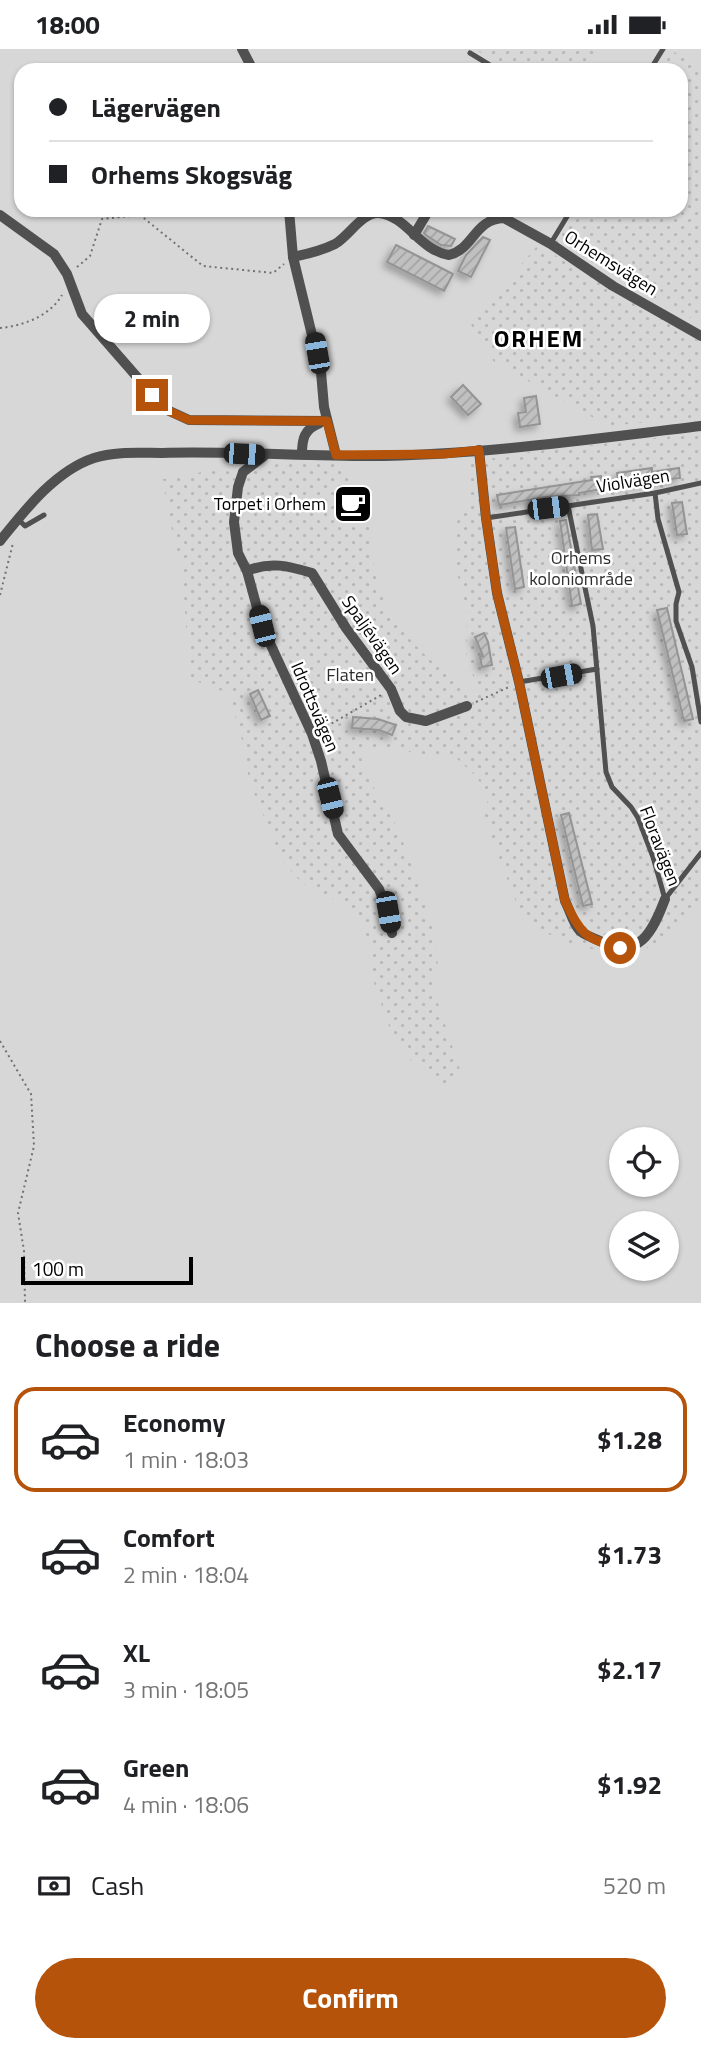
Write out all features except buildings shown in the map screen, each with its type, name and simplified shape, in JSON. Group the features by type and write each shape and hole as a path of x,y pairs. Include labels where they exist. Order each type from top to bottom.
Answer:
{"street":[{"path":"0,215 54,254 67,274 82,314 164,409 189,420 327,421"},
{"path":"290,217 293,257 321,372 327,421 336,455"},
{"name":"Orhemsvägen","path":"293,257 313,253 337,243 367,217"},
{"name":"Orhemsvägen","path":"388,217 407,227 429,249 449,255 462,250 474,233 488,221 504,218 701,337"},
{"path":"414,235 425,217"},
{"path":"302,454 302,439 312,426 327,421"},
{"path":"3,537 52,484 75,466 104,454 444,454 701,425"},
{"path":"479,450 497,593 519,682 565,901 580,931 605,944 620,948 634,947 647,936 657,922 665,899"},
{"name":"Idrottsvägen","path":"265,456 243,472 238,487 234,522 238,554 247,571 262,626 312,734 338,834 379,889 388,912 391,933"},
{"name":"Spaljévägen","path":"247,571 270,565 288,565 312,573 346,628 391,689 400,711 406,717 426,721 467,706"}],"lane":[{"path":"470,53 486,63"},
{"path":"551,244 567,217"},
{"name":"Violvägen","path":"486,518 655,493 701,483"},
{"path":"655,493 658,519 679,592 676,621 692,667 701,722"},
{"name":"Floravägen","path":"568,506 593,626 606,772 612,787 638,818 665,899"},
{"path":"18,519 25,526 44,515"},
{"path":"519,682 597,669"},
{"name":"Floravägen","path":"665,899 701,853"}],"path":[{"path":"0,328 13,327 43,316 62,298 67,274 90,256 102,219 121,217"},
{"path":"142,217 203,266 272,273 293,257"},
{"path":"0,595 13,544 3,537"},
{"path":"467,706 519,682"},
{"path":"312,734 391,689"},
{"path":"0,1041 32,1094 34,1146 18,1213 24,1251 25,1303"}],"green space":[{"name":"Flaten","path":"0,49 701,49 701,1303 0,1303"},
{"path":"475,49 600,49 591,63 496,63"},
{"path":"672,51 701,66 701,324 556,242 571,217 688,217 688,63 662,63 668,52"},
{"path":"538,245 701,342 701,417 608,426 494,362 470,323"},
{"name":"Orhems koloniområde","path":"701,433 701,908 651,947 617,953 575,946 524,923 483,815 489,797 476,776 453,755 429,755 371,747 359,749 366,775 392,817 410,858 433,928 438,960 433,988 462,1076 443,1085 411,1061 392,1035 374,983 370,943 361,924 346,905 302,883 283,862 249,781 245,750 228,693 190,679 182,570 170,522 168,499 158,480 219,469 238,474 278,464 341,463 367,490 373,560 381,594 388,610 414,644 471,697 476,685 466,653 467,613 457,573 455,524 470,498 470,463 519,453"}],"place":[{"name":"Torpet i Orhem","path":"353,504"}],"district":[{"name":"ORHEM","path":"539,339"}],"route":[{"path":"152,395 164,409 189,420 327,421 336,455 444,454 479,450 497,593 519,682 565,901 580,931 605,944 620,948"}]}
